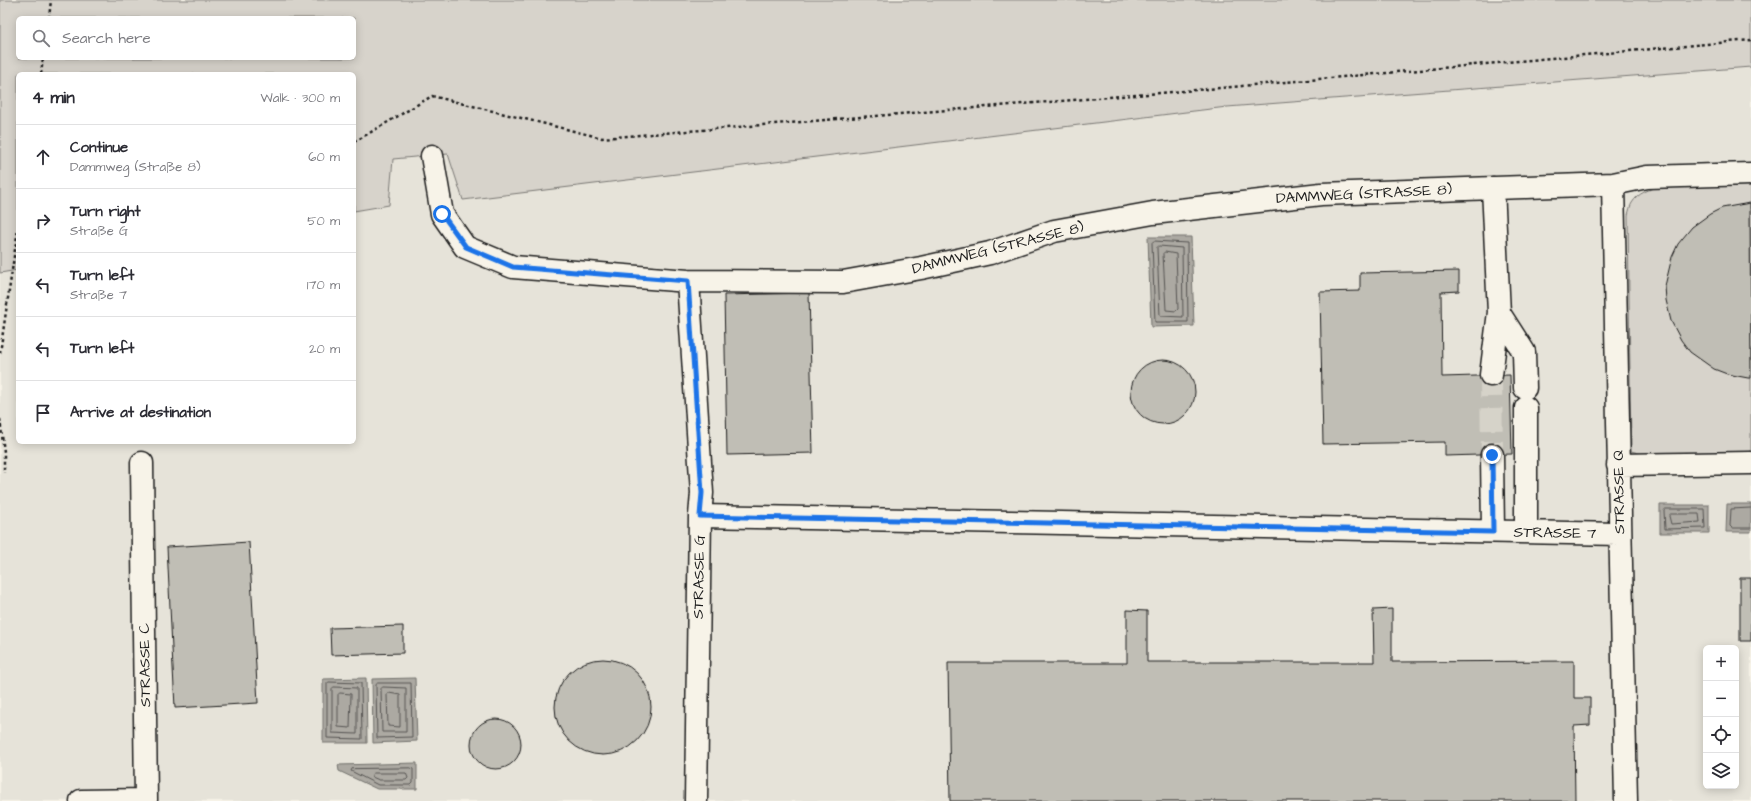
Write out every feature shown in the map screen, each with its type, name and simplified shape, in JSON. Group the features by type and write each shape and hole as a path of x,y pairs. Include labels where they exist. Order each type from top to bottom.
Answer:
{"street":[{"name":"DAMMWEG (STRASSE 8)","path":"432,156 442,214 466,247 513,267 688,281 843,282 921,268 990,253 1054,231 1154,213 1321,194 1613,184 1647,177 1751,174"},
{"name":"STRASSE Q","path":"1613,184 1619,534 1626,801"},
{"path":"1492,375 1499,312 1493,188"},
{"name":"STRASSE G","path":"688,281 702,493 700,516 696,801"},
{"path":"1499,312 1524,352 1526,532"},
{"path":"1492,455 1493,532"},
{"name":"STRASSE C","path":"81,801 146,800 142,463"},
{"path":"1618,465 1751,463"},
{"name":"STRASSE 7","path":"700,516 1619,534"}],"path":[{"path":"49,16 51,0"},
{"path":"356,140 432,96 602,138 1209,89 1751,40"},
{"path":"40,72 43,60"},
{"path":"0,353 16,243"},
{"path":"0,419 4,452 4,473"}],"shaded area":[{"path":"0,0 1751,0 1751,67 1227,107 463,200 448,154 393,159 389,205 356,211 356,72 16,72 16,270 0,273"},
{"path":"1751,67 1751,801 0,801 0,272 16,269 16,444 356,444 356,211 389,205 393,159 448,154 463,199 1227,107"},
{"path":"1697,184 1751,185 1751,457 1653,457 1631,451 1628,215 1632,203 1644,192 1662,187"}],"water":[{"path":"1148,237 1191,237 1194,326 1151,327"},
{"path":"1727,504 1751,504 1751,532 1726,532"},
{"path":"1660,505 1709,505 1709,533 1660,533"},
{"path":"366,678 367,743 323,743 323,679"},
{"path":"415,678 417,741 373,743 372,679"},
{"path":"417,763 417,789 377,789 339,771 338,765"}],"building":[{"path":"1750,203 1751,378 1748,378 1727,374 1714,369 1690,352 1681,340 1671,321 1666,300 1665,286 1672,257 1678,244 1692,227 1710,214 1722,208"},
{"path":"1459,271 1459,291 1441,292 1442,377 1510,375 1512,454 1445,456 1445,442 1323,444 1320,292 1360,291 1360,273"},
{"path":"809,293 813,453 727,455 724,295"},
{"path":"1163,360 1175,363 1186,369 1192,380 1195,392 1192,404 1186,415 1175,421 1163,424 1151,421 1140,415 1134,404 1131,392 1134,380 1140,369 1151,363"},
{"path":"249,542 258,703 175,708 167,547"},
{"path":"1740,578 1751,578 1751,641 1740,641"},
{"path":"1392,609 1392,662 1574,661 1574,698 1590,698 1590,725 1574,726 1575,801 950,801 948,663 1127,663 1127,610 1147,611 1147,662 1374,662 1373,610"},
{"path":"403,626 403,653 331,655 330,628"},
{"path":"603,659 621,663 630,667 637,673 643,680 647,689 651,707 647,725 643,734 637,741 630,747 621,751 603,755 585,751 576,747 569,741 563,734 559,725 555,707 559,689 563,680 569,673 576,667 585,663"},
{"path":"496,719 505,721 516,730 521,744 519,753 510,764 496,769 487,767 476,758 471,744 473,735 482,724"}],"tunnel":[{"path":"1491,375 1492,455"}],"route":[{"path":"442,214 466,247 513,267 688,281 702,493 700,516 1493,532 1492,455"}]}
